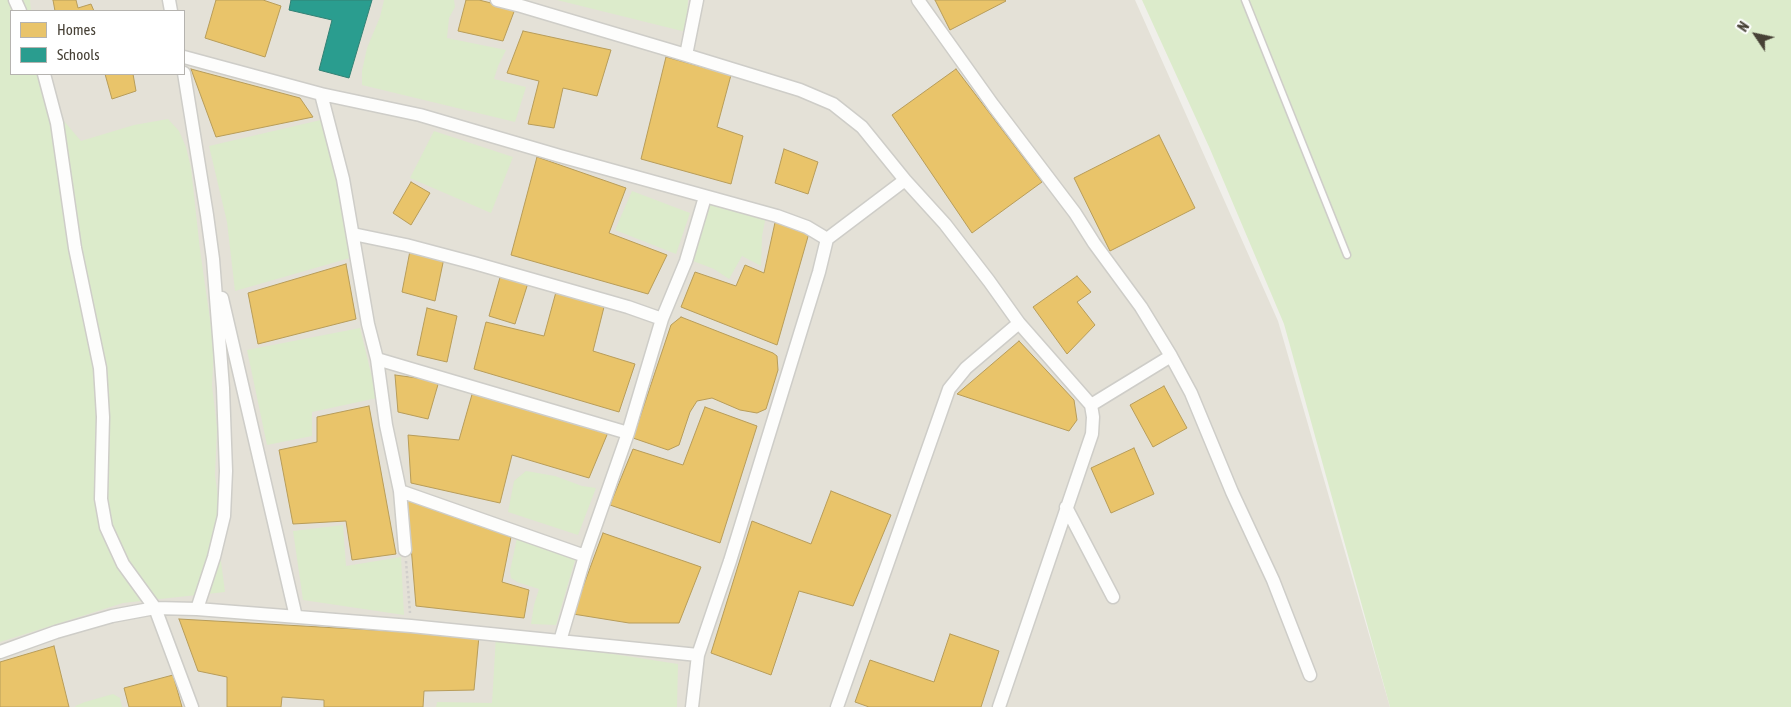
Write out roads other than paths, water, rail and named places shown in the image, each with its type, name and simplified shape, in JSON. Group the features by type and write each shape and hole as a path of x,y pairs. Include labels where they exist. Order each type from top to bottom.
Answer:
{"street":[{"path":"497,0 800,90 833,104 862,127 905,180 945,224 1019,323 1091,405 1093,417 1092,434 1000,707"},
{"path":"686,55 698,0"},
{"path":"918,0 993,105 1075,213 1094,243 1141,307 1171,356 1192,393 1232,492 1273,580 1310,675"},
{"path":"185,57 322,94 420,115 777,216 807,227 827,239"},
{"path":"44,75 56,123 75,248 100,368 103,417 101,499 106,528 122,564 155,608 192,707"},
{"path":"184,75 208,215 213,259 223,388 226,471 224,516 214,556 197,609"},
{"path":"322,94 336,147 368,324 377,359 386,425 400,491 405,550"},
{"path":"692,707 698,655 730,561 819,272 827,239 905,180"},
{"path":"560,641 585,556 628,434 662,319 686,261 705,197"},
{"path":"353,234 406,245 474,263 628,307 662,319"},
{"path":"213,259 296,617"},
{"path":"837,707 949,389 966,368 1019,323"},
{"path":"1091,405 1171,356"},
{"path":"377,359 628,434"},
{"path":"400,491 585,556"},
{"path":"1066,507 1112,597"},
{"path":"0,652 56,632 112,616 155,608 197,609 411,626 698,655"}],"lane":[{"path":"1245,0 1347,255"}]}
